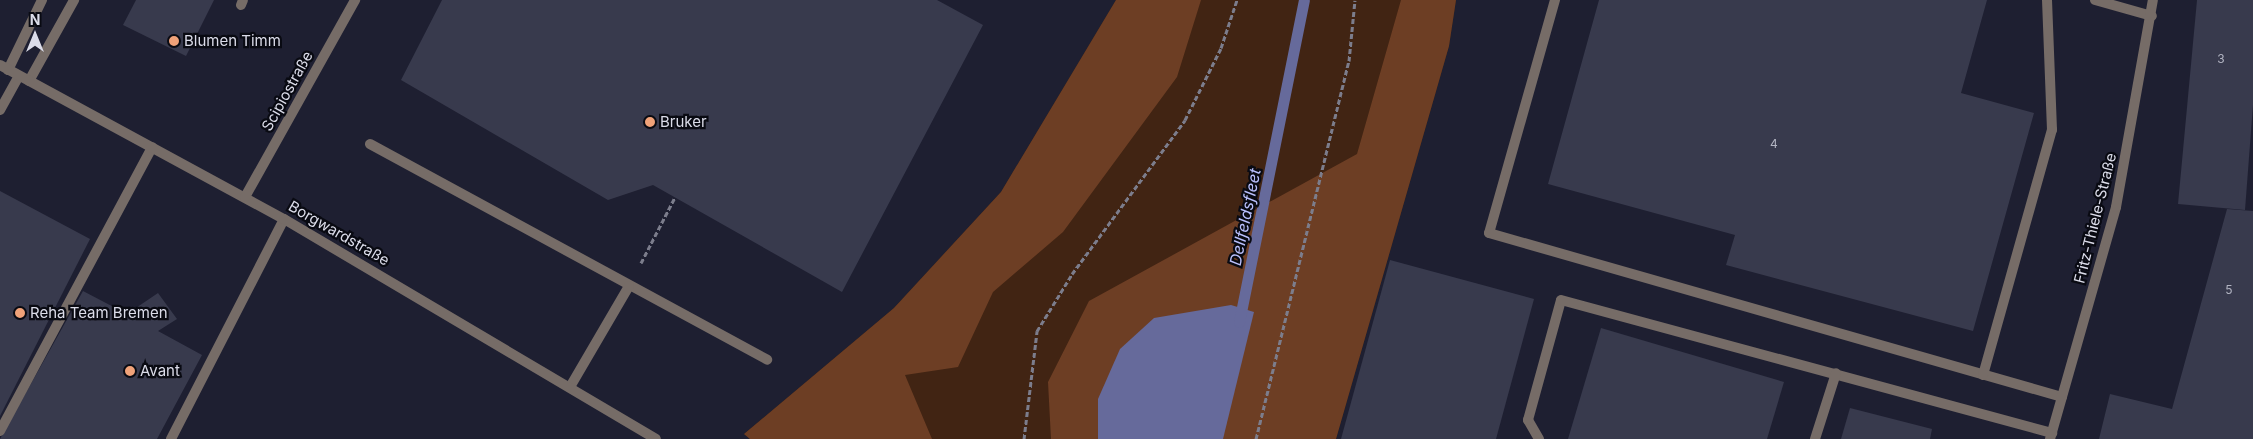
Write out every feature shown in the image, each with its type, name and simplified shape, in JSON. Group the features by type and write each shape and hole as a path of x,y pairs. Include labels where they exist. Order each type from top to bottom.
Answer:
{"street":[{"path":"4,68 42,0"},
{"path":"29,81 74,0"},
{"name":"Scipiostraße","path":"245,197 355,0"},
{"path":"1555,0 1488,233 2062,398"},
{"path":"1983,375 2052,130 2046,0"},
{"path":"2095,0 2152,16"},
{"name":"Fritz-Thiele-Straße","path":"2051,436 2116,207 2152,16 2153,0"},
{"name":"Borgwardstraße","path":"4,68 284,219 656,439"},
{"path":"0,110 19,76"},
{"path":"370,144 766,360"},
{"path":"0,431 152,147"},
{"path":"171,439 284,219"},
{"path":"570,387 629,286"},
{"path":"1539,439 1528,420 1561,300 1836,373 2051,436"},
{"path":"1815,439 1836,373"}],"path":[{"path":"1024,439 1022,424 1037,331 1072,274 1185,120 1221,48 1238,0"},
{"path":"1256,439 1349,61 1356,0"},
{"path":"629,286 675,197"}],"shaded area":[{"path":"1116,0 1456,0 1449,46 1336,439 750,439 744,434 894,308 1001,192"},
{"path":"1116,0 1201,0 1177,77 1063,232 993,292 958,367 905,375 932,439 750,439 744,434 894,308 1001,192"},
{"path":"1401,0 1456,0 1449,46 1336,439 1051,439 1048,382 1089,301 1357,154"}],"water":[{"path":"1231,305 1254,312 1223,439 1098,439 1098,399 1120,349 1154,318"}],"building":[{"name":"Blumen Timm","path":"136,0 214,0 186,56 123,25"},
{"name":"Bruker","path":"442,0 937,0 983,25 842,292 653,185 608,200 401,80"},
{"path":"1599,0 1987,0 1961,93 2034,113 1973,331 1726,265 1735,235 1548,184"},
{"path":"2197,0 2253,0 2253,105 2245,210 2178,204"},
{"name":"Reha Team Bremen","path":"0,191 90,239 0,416"},
{"path":"2227,209 2253,211 2253,439 2099,439 2110,394 2172,409"},
{"path":"1390,260 1534,299 1496,439 1341,439"},
{"name":"Avant","path":"83,291 127,314 158,293 177,319 158,331 202,355 157,439 0,439"},
{"path":"1601,328 1784,382 1767,439 1568,439"},
{"path":"1850,408 1932,429 1930,439 1841,439"}],"waterway":[{"name":"Dellfeldsfleet","path":"1239,322 1304,0"}],"place":[{"name":"Blumen Timm","path":"174,41"},
{"name":"Bruker","path":"650,122"},
{"name":"Reha Team Bremen","path":"20,313"},
{"name":"Avant","path":"130,371"}]}
